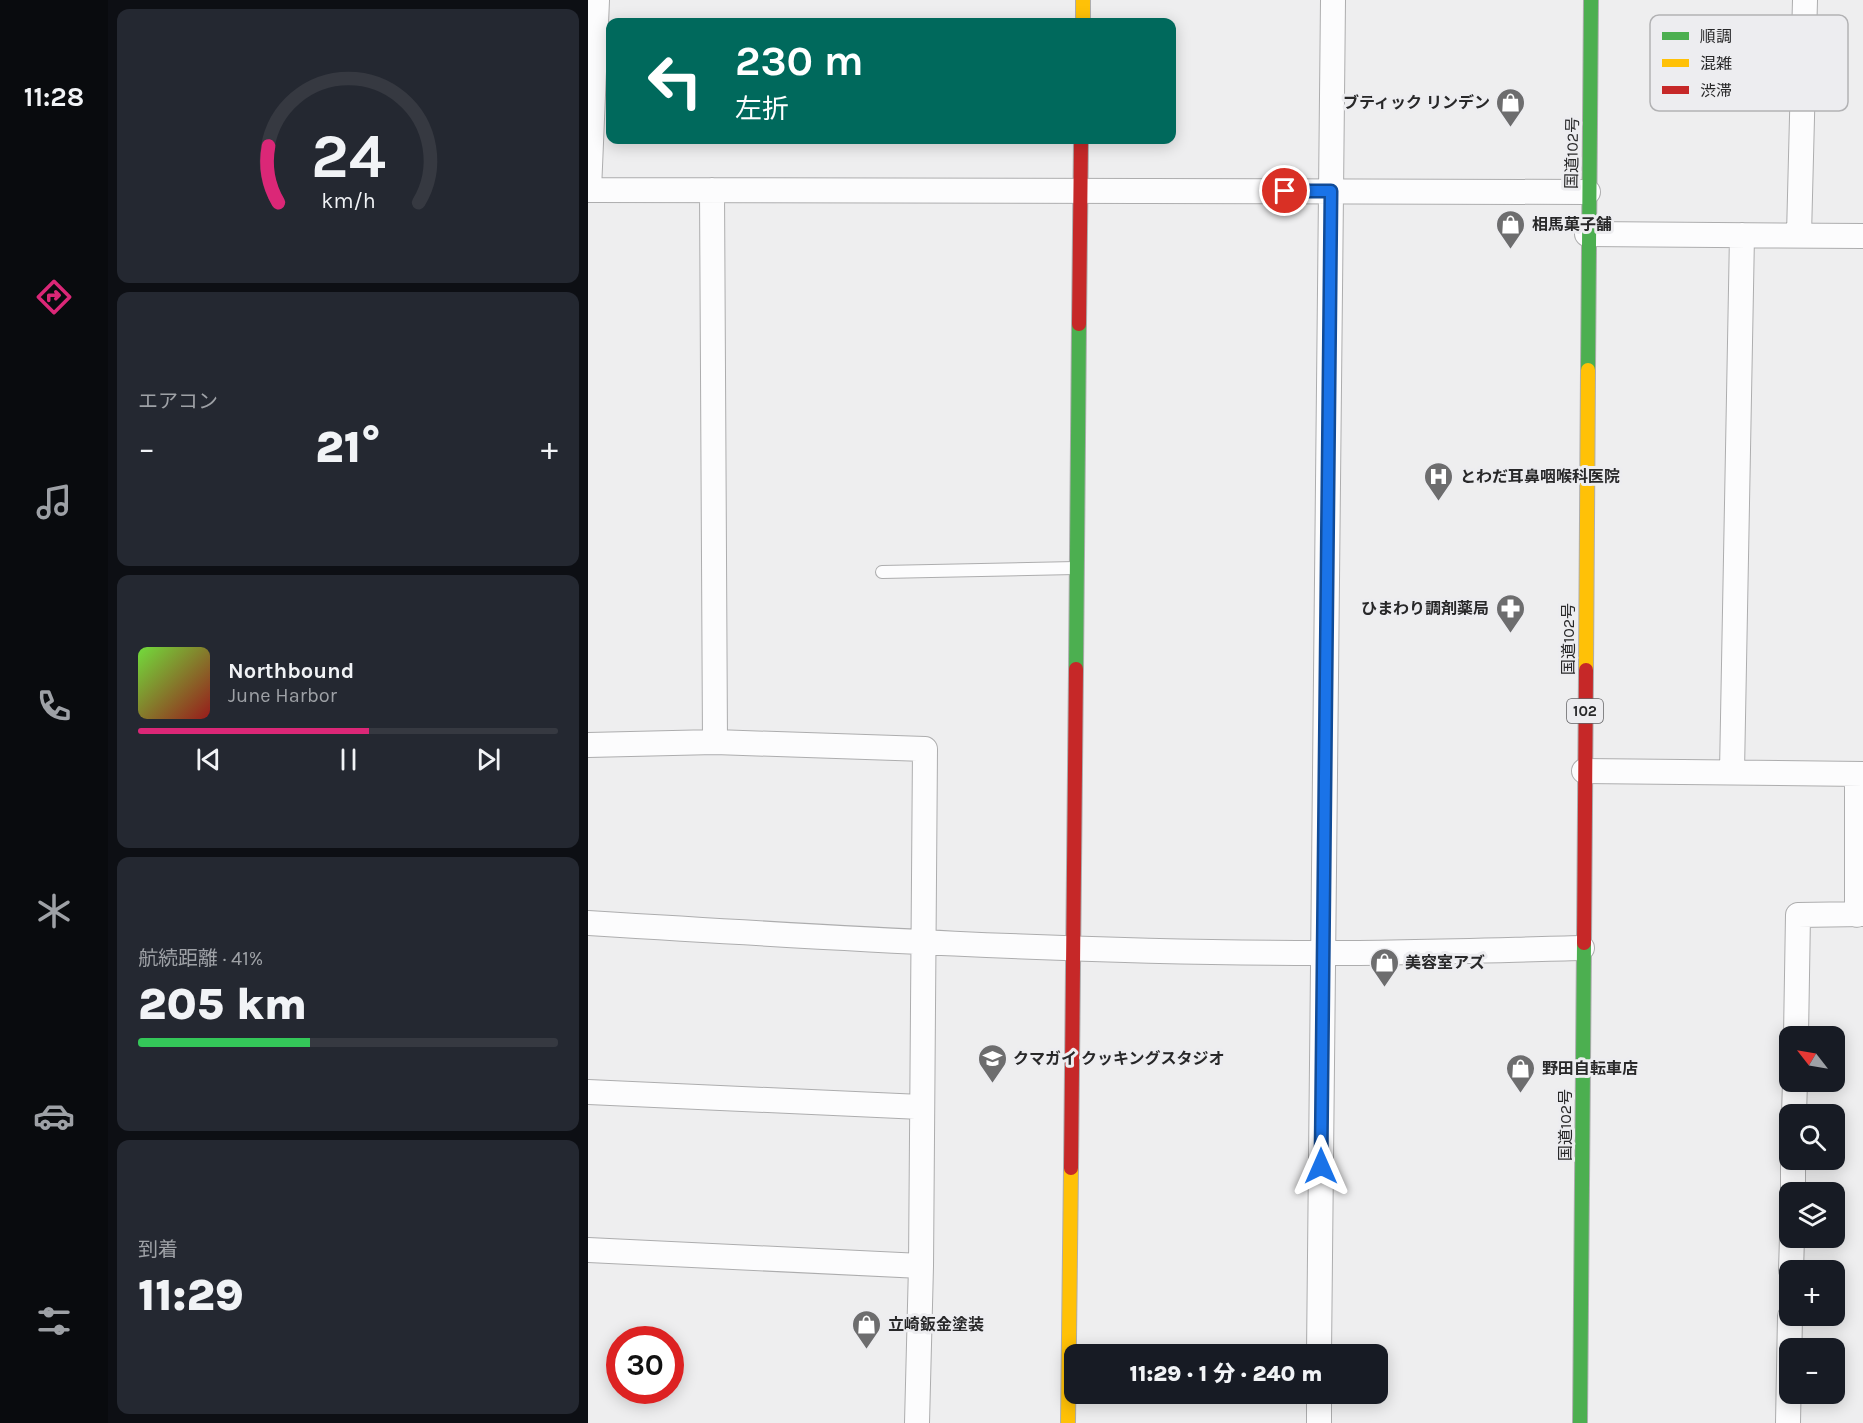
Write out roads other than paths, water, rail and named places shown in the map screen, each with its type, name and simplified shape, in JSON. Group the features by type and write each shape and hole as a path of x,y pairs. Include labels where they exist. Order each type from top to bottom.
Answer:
{"main road":[{"path":"1083,0 1083,18"},
{"name":"国道102号","path":"1580,1423 1587,234 1591,0"},
{"path":"1068,1423 1071,948 1081,144"}],"street":[{"path":"597,0 589,190 1588,192"},
{"path":"1319,1344 1333,0"},
{"path":"1805,0 1805,15"},
{"path":"1799,235 1802,111"},
{"path":"712,190 715,742"},
{"path":"1587,234 1863,236"},
{"path":"1732,772 1742,235"},
{"path":"588,745 715,742 926,749 922,944 921,1266 917,1423"},
{"path":"1584,771 1860,774 1860,914 1798,915 1796,1026"},
{"path":"588,923 922,944 1071,948 1322,953 1582,948"},
{"path":"588,1092 921,1107"},
{"path":"588,1250 921,1266"},
{"path":"1788,1423 1790,1326"},
{"path":"1319,1404 1319,1423"}],"lane":[{"path":"882,572 1076,568"}],"place":[{"name":"ブティック リンデン","path":"1511,128"},
{"name":"相馬菓子舗","path":"1511,250"},
{"name":"とわだ耳鼻咽喉科医院","path":"1439,502"},
{"name":"ひまわり調剤薬局","path":"1510,634"},
{"name":"美容室アズ","path":"1384,988"},
{"name":"クマガイ クッキングスタジオ","path":"992,1084"},
{"name":"野田自転車店","path":"1521,1094"},
{"name":"立崎鈑金塗装","path":"867,1350"}]}
